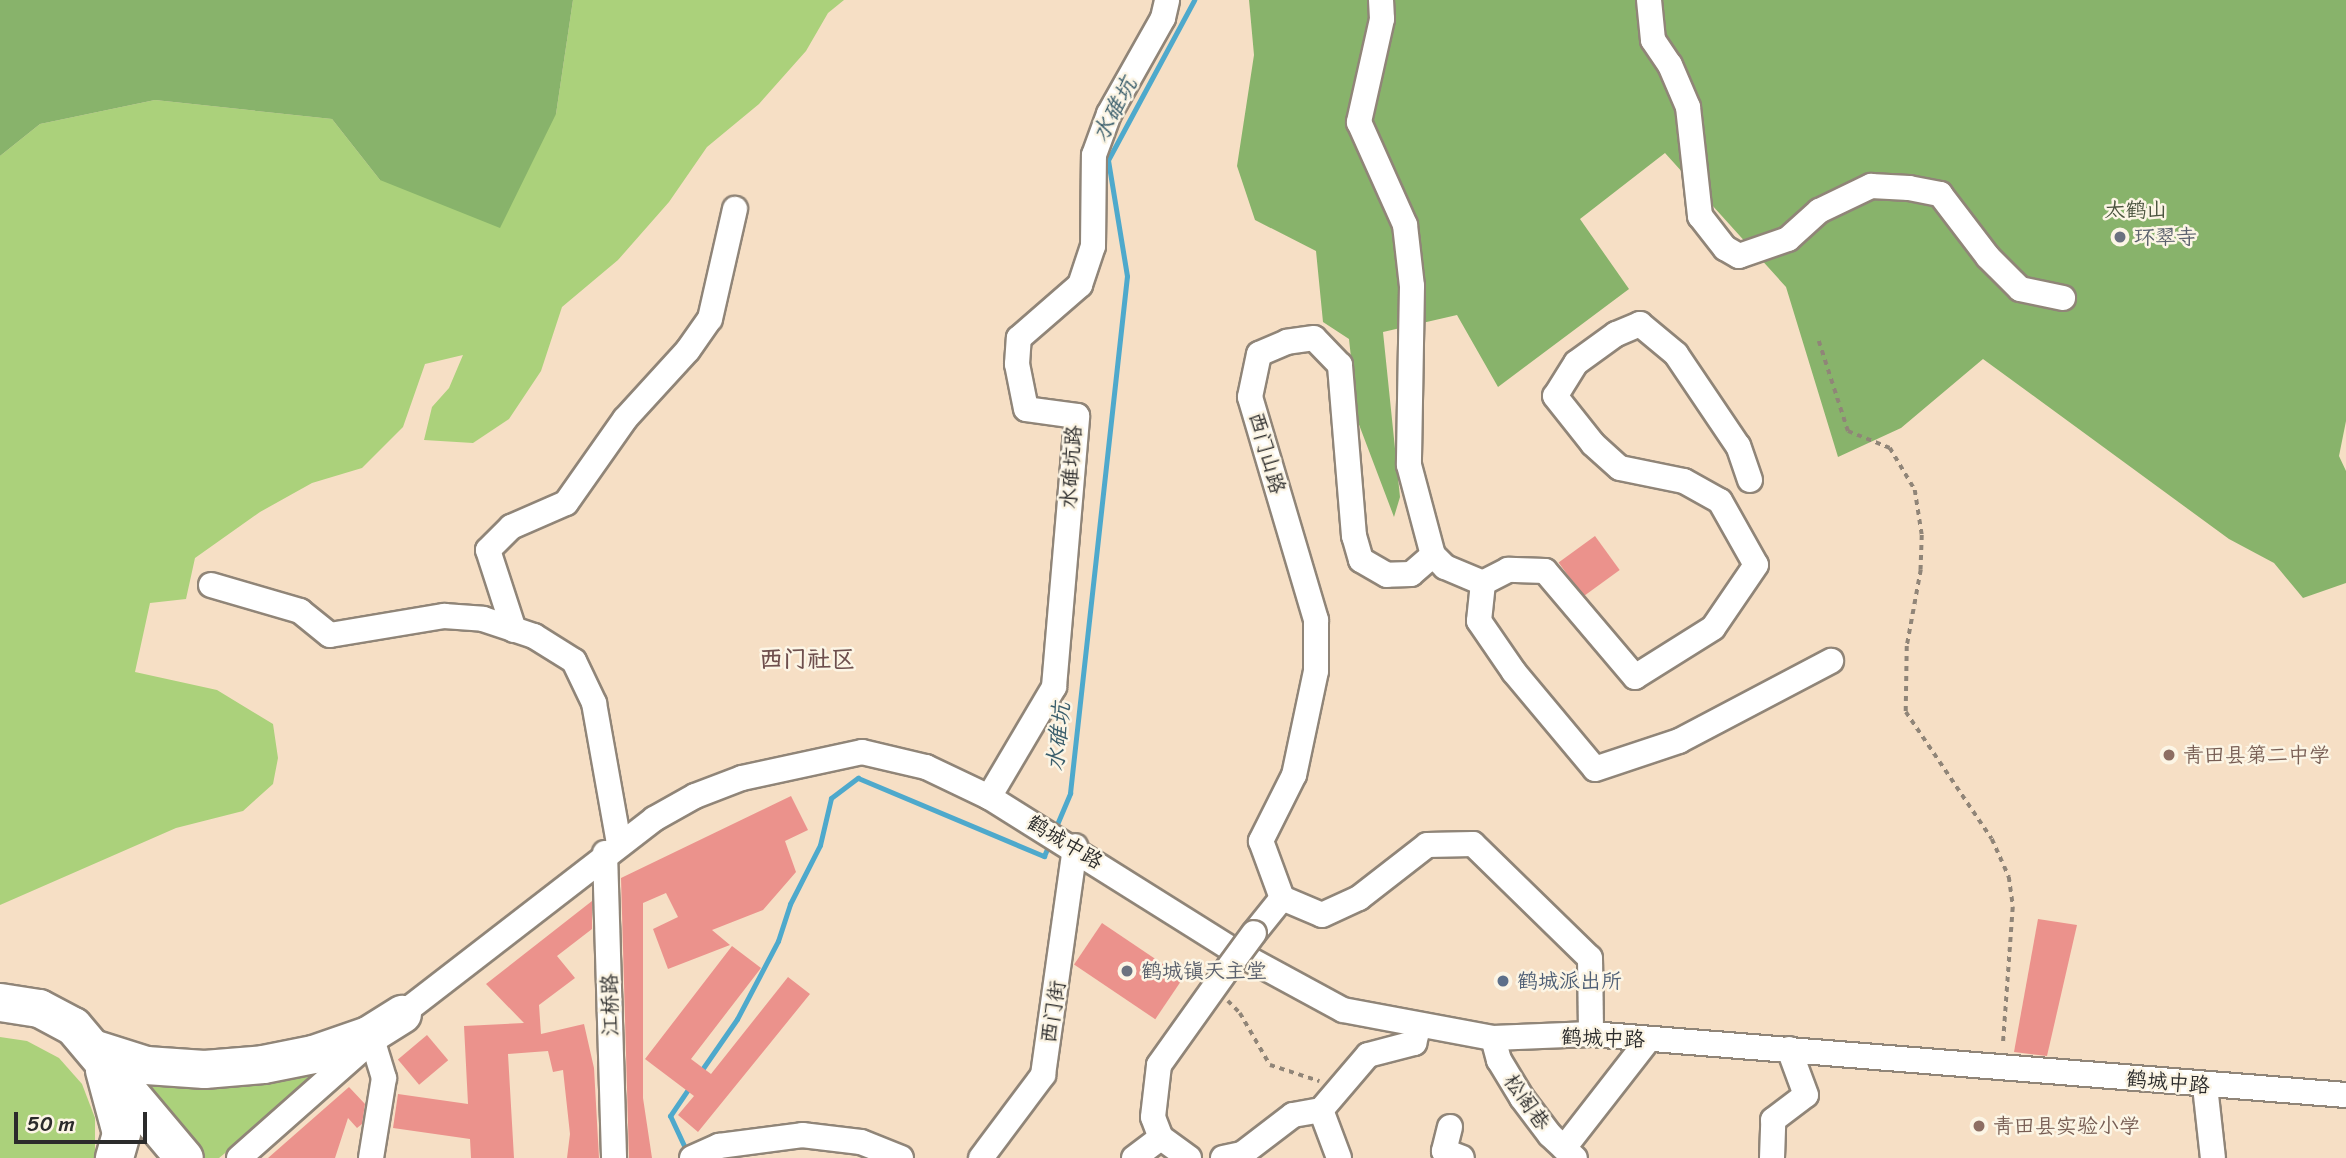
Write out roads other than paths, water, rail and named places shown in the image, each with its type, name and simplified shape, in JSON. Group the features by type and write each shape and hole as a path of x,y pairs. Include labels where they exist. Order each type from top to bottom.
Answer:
{"highway":[{"path":"0,1002 39,1008 73,1026 182,1156"},
{"path":"95,1049 146,1065 204,1069 263,1064 313,1054 368,1035 402,1014"},
{"path":"95,1049 113,1093 121,1133 114,1158"}],"street":[{"name":"水碓坑路","path":"989,797 1054,687 1077,416 1026,409 1017,364 1019,338 1080,285 1093,246 1094,155 1110,114 1163,18 1167,0"},
{"path":"1381,0 1382,19 1359,122 1405,225 1412,286 1409,465 1433,555 1446,567 1483,583"},
{"path":"1648,0 1653,40 1670,65 1688,107 1700,216 1725,248 1739,256 1788,239 1819,211 1871,186 1909,188 1940,194 1988,257 2020,289 2063,298"},
{"path":"514,629 488,550 511,527 566,503 625,419 688,350 710,319 735,209"},
{"path":"1483,583 1508,570 1545,571 1636,677 1713,628 1756,565 1720,501 1684,481 1620,468 1593,444 1555,396 1576,363 1616,334 1640,324 1676,354 1738,446 1750,480"},
{"name":"西门山路","path":"1282,898 1261,841 1294,775 1316,671 1315,620 1250,397 1259,354 1287,342 1314,338 1340,365 1354,536 1361,560 1387,575 1411,574 1433,555"},
{"path":"1483,583 1479,621 1514,672 1595,769 1679,741 1831,661"},
{"name":"江桥路","path":"211,585 300,611 330,635 444,616 483,619 534,636 575,661 594,703 612,848 614,1158"},
{"name":"鹤城中路","path":"239,1158 402,1014 612,848 695,796 742,778 862,752 926,767 989,797 1060,838 1238,953 1343,1010 1493,1038 1591,1034 2001,1066 2205,1086 2346,1095"},
{"name":"西门街","path":"981,1158 1043,1075 1060,838"},
{"path":"1189,1158 1161,1138 1153,1117 1159,1065 1254,933 1282,898 1322,915 1359,898 1427,845 1473,844 1590,958 1591,1034"},
{"path":"1223,1158 1242,1154 1293,1115 1321,1110 1368,1055 1414,1043 1419,1026"},
{"name":"松阁巷","path":"1493,1038 1499,1059 1522,1098 1569,1153"},
{"path":"1569,1153 1648,1039"},
{"path":"371,1158 384,1078 373,1042"},
{"path":"1772,1158 1773,1120 1806,1095 1789,1049"},
{"path":"2205,1086 2213,1158"},
{"path":"1321,1110 1339,1158"},
{"path":"1450,1127 1444,1151 1462,1158"},
{"path":"698,1155 802,1135 861,1142 901,1158"},
{"path":"1134,1158 1161,1138"}],"waterway":[{"name":"水碓坑","path":"1055,829 1070,793 1127,276 1108,160 1194,0"},
{"name":"水碓坑","path":"701,1071 737,1019 778,941 790,904 820,845 831,798 858,778 1044,856 1049,844"},
{"name":"水碓坑","path":"687,1152 670,1116 691,1085"}],"place":[{"name":"环翠寺","path":"2120,237"},
{"name":"青田县第二中学","path":"2169,755"},
{"name":"鹤城镇天主堂","path":"1127,971"},
{"name":"鹤城派出所","path":"1503,981"},
{"name":"青田县实验小学","path":"1979,1126"}],"district":[{"name":"西门社区","path":"807,660"}],"park label":[{"name":"太鹤山","path":"2136,210"}]}
